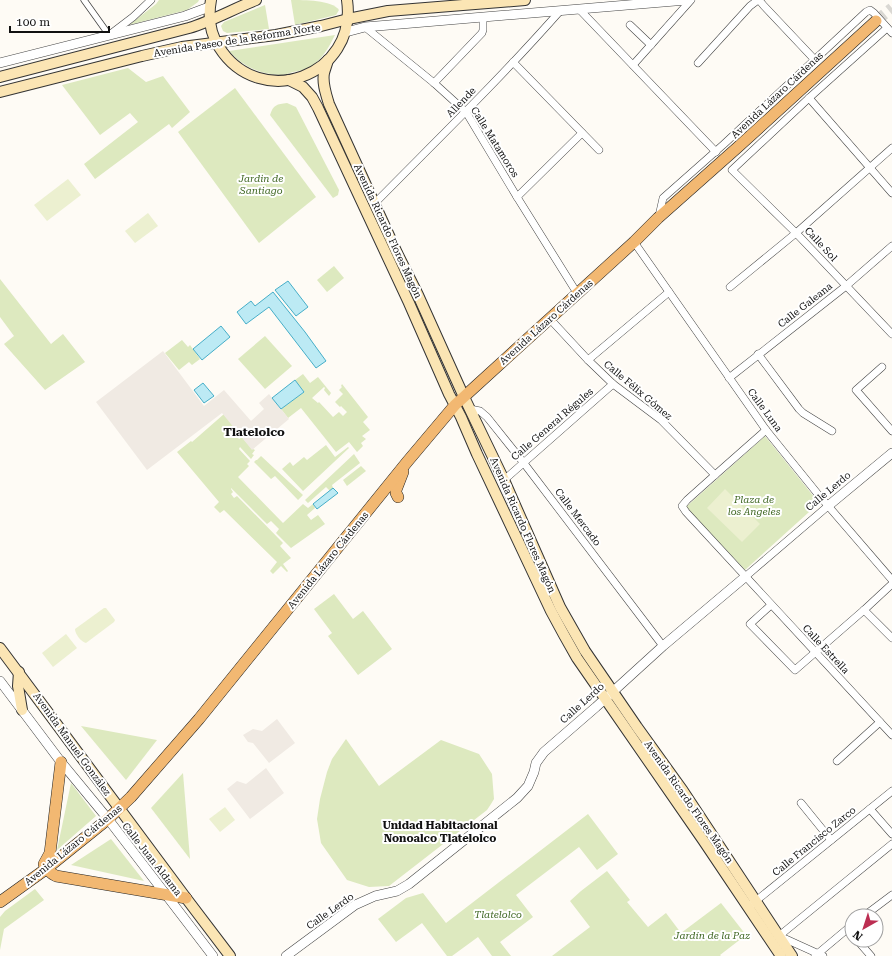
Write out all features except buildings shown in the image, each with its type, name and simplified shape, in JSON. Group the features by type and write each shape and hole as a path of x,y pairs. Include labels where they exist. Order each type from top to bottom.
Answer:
{"main road":[{"name":"Avenida Paseo de la Reforma Norte","path":"0,77 176,32 210,20 256,0"},
{"path":"210,4 212,31 223,53 233,64 245,72 259,78 274,81 300,78 310,74 334,54 346,32 348,19 347,0"},
{"name":"Avenida Paseo de la Reforma Norte","path":"0,92 182,47 276,35 388,12 525,0"},
{"name":"Avenida Lázaro Cárdenas","path":"0,902 46,869 120,809 131,798 199,719 455,405 634,242 658,218 876,21"},
{"name":"Avenida Ricardo Flores Magón","path":"328,60 323,81 329,104 374,204 504,480 560,607 609,694 703,840 752,904 779,936 792,956"},
{"name":"Avenida Ricardo Flores Magón","path":"289,80 303,87 312,97 318,108 551,611 577,658 609,694"},
{"path":"398,497 396,490 407,462"},
{"name":"Avenida Manuel González","path":"0,648 230,956"},
{"path":"19,672 18,686 22,710"},
{"path":"61,762 50,853 44,864 46,869 56,876 186,898"},
{"name":"Avenida Ricardo Flores Magón","path":"752,904 781,956"}],"street":[{"path":"84,0 109,35"},
{"path":"109,35 133,17 151,0"},
{"path":"346,32 365,27 687,0"},
{"path":"633,66 691,0"},
{"path":"698,63 750,6 758,0 815,60"},
{"path":"0,63 185,16 210,4"},
{"path":"579,9 716,152"},
{"name":"Avenida Lázaro Cárdenas","path":"658,218 663,198 716,152 866,12 870,10 874,13 890,30"},
{"name":"Allende","path":"374,204 466,112 560,11"},
{"path":"434,83 482,34 483,18"},
{"path":"630,25 651,45"},
{"name":"Calle Matamoros","path":"365,27 434,83 466,112 517,197 578,293"},
{"path":"890,30 809,98 892,193"},
{"path":"513,62 599,150"},
{"name":"Calle Sol","path":"809,98 732,170 796,233 892,334"},
{"path":"517,197 582,133"},
{"path":"730,287 796,233 892,148"},
{"name":"Calle Luna","path":"634,242 766,430 828,506 892,580"},
{"name":"Calle Galeana","path":"729,378 846,286 892,246"},
{"path":"588,360 669,292"},
{"name":"Calle Félix Gómez","path":"550,318 588,360 613,384 661,420 715,475"},
{"path":"758,354 799,409 832,431"},
{"path":"882,366 856,390 892,431"},
{"name":"Calle General Régules","path":"504,480 613,384"},
{"name":"Calle Mercado","path":"470,409 480,411 488,417 663,646"},
{"path":"715,475 766,430"},
{"name":"Calle Lerdo","path":"286,956 355,905 375,896 397,891 409,884 495,817 517,798 528,786 536,763 544,752 663,646 892,453"},
{"name":"Calle Estrella","path":"715,475 682,506 686,512 892,735"},
{"path":"771,605 750,624 795,670 816,653 892,584"},
{"path":"864,610 892,638"},
{"name":"Calle Juan Aldama","path":"0,681 61,762 108,819 213,956"},
{"path":"837,761 880,722"},
{"name":"Calle Francisco Zarco","path":"752,904 892,791"},
{"path":"801,803 831,840"},
{"path":"870,809 892,834"},
{"path":"844,934 818,955 779,936 892,844"},
{"path":"875,908 892,895"},
{"path":"864,948 871,956"}],"green space":[{"path":"159,0 199,0 187,10 129,25"},
{"path":"291,0 324,2 339,10 336,15 295,25"},
{"path":"265,5 269,29 227,33 223,31 221,26 224,22"},
{"path":"335,35 324,54 317,62 305,69 282,75 274,75 252,69 229,51"},
{"path":"128,68 146,82 163,76 190,112 172,128 169,124 95,179 84,164 138,122 130,113 100,135 62,85"},
{"name":"Jardin de Santiago","path":"235,88 316,197 259,243 178,132"},
{"path":"287,103 296,107 339,190 338,195 333,198 270,115 276,106"},
{"path":"68,179 81,195 47,221 34,205"},
{"path":"148,213 158,226 135,243 125,231"},
{"path":"334,266 344,278 327,292 317,280"},
{"path":"0,279 51,344 63,334 85,362 45,390 4,344 14,336 0,317"},
{"path":"265,336 292,366 265,389 238,359"},
{"path":"182,340 188,347 190,345 200,359 192,365 189,362 179,370 165,353"},
{"path":"303,374 310,383 318,377 331,393 329,396 324,390 324,387 312,398 318,403 319,402 333,417 339,412 343,416 347,412 335,402 343,394 339,390 342,387 342,384 368,417 363,422 370,430 362,436 366,439 361,443 363,446 357,452 349,442 336,452 301,408 288,418 281,409 304,392 295,380"},
{"path":"224,414 234,426 231,429 239,439 242,437 252,449 255,450 251,459 240,447 239,449 250,461 247,464 249,466 238,477 283,523 303,504 308,508 313,504 315,508 307,515 311,520 318,515 325,524 291,548 276,533 279,529 271,521 267,524 231,488 233,492 231,494 234,498 237,496 283,543 280,546 291,558 283,564 288,571 287,572 281,566 273,574 270,571 277,562 224,510 220,513 214,507 219,502 177,452 191,441 192,442"},
{"name":"Plaza de los Angeles","path":"765,436 819,503 745,570 686,507"},
{"path":"326,445 335,457 348,447 349,448 303,491 282,469 290,462 293,466 304,457 307,460"},
{"path":"354,454 360,463 332,485 333,488 330,491 326,487 308,503 305,500"},
{"path":"261,456 303,495 298,500 275,476 271,479 254,462"},
{"path":"361,466 366,471 347,486 343,480"},
{"path":"725,489 760,524 742,542 707,508"},
{"path":"334,594 353,619 363,611 392,649 358,675 328,636 332,633 314,609"},
{"path":"106,608 115,620 114,622 86,643 84,642 77,635 75,629"},
{"path":"66,634 77,648 53,667 42,653"},
{"path":"81,726 157,740 126,780"},
{"path":"346,739 379,786 441,740 479,754 492,774 494,799 487,810 389,886 369,887 347,880 321,843 317,819 320,799 327,772 332,759"},
{"path":"183,773 190,859 151,808"},
{"path":"71,783 96,816 57,850"},
{"path":"225,807 235,820 220,832 209,819"},
{"name":"Tlatelolco","path":"588,814 618,854 597,870 579,847 516,895 533,917 500,942 511,956 492,956 478,937 452,956 447,956 422,923 396,942 378,919 406,898 423,893 446,923"},
{"path":"111,839 144,881 71,865"},
{"name":"Jardín de la Paz","path":"607,871 630,900 627,902 648,927 666,913 681,933 721,903 746,935 720,955 721,956 552,956 590,927 570,901"},
{"path":"35,889 44,900 4,929 0,950 0,917 5,911"}],"shaded area":[{"path":"163,351 204,406 224,390 251,421 264,409 259,403 269,394 289,419 252,450 222,413 147,470 96,402"},
{"path":"277,719 295,743 269,763 253,743 248,742 243,735 253,729 262,731"},
{"path":"266,768 284,793 250,819 227,789 237,781 246,784"}],"water":[{"path":"288,281 308,307 296,316 275,290"},
{"path":"273,292 326,361 316,368 269,307 246,324 237,312 251,301 255,306"},
{"path":"221,326 230,337 202,360 193,349"},
{"path":"295,380 304,392 281,409 272,398"},
{"path":"203,383 214,396 204,403 194,390"},
{"path":"333,488 338,493 317,509 313,504"}],"tunnel":[{"path":"876,21 892,8"}],"district":[{"name":"Tlatelolco","path":"254,432"},
{"name":"Unidad Habitacional Nonoalco Tlatelolco","path":"440,831"}]}
